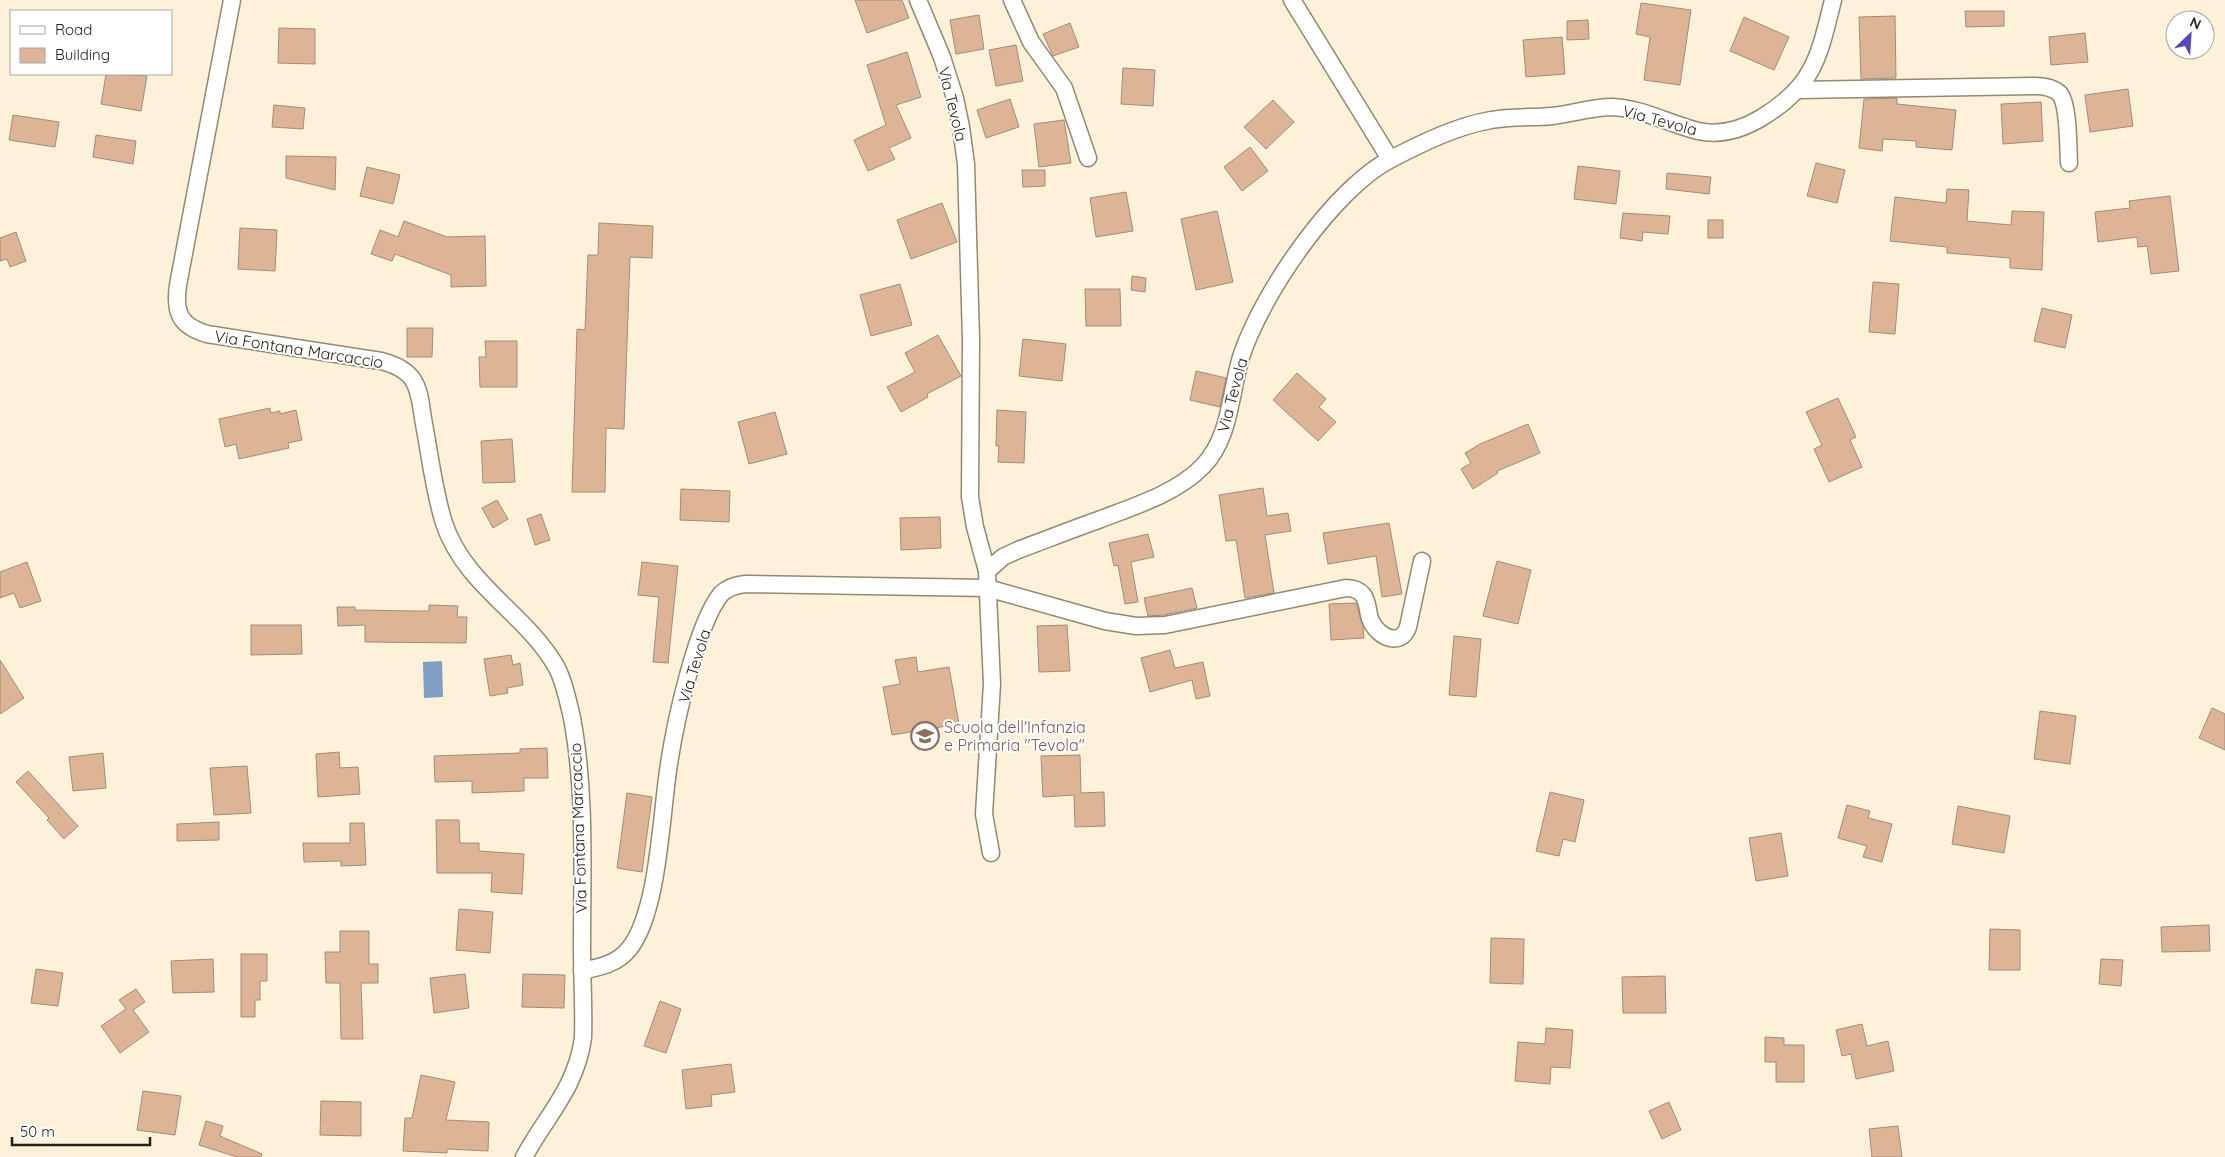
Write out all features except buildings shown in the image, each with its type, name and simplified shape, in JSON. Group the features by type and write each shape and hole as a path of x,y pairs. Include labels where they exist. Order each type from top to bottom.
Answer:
{"street":[{"name":"Via Fontana Marcaccio","path":"232,0 178,285 176,305 178,314 190,327 207,334 381,361 400,368 412,380 419,398 442,515 451,539 459,554 481,584 542,646 557,668 564,685 575,739 579,776 582,861 583,1029 579,1063 564,1096 524,1157"},
{"name":"Via Tevola","path":"918,0 947,72 965,151 971,340 970,496 975,527 987,571 992,684 984,814 991,853"},
{"path":"1012,0 1031,42 1064,88 1088,158"},
{"path":"1292,0 1390,159"},
{"name":"Via Tevola","path":"987,571 1003,557 1018,550 1128,508 1170,489 1188,479 1204,466 1216,448 1224,430 1242,354 1256,320 1322,221 1354,187 1390,159 1450,131 1481,122 1500,118 1554,115 1601,108 1636,110 1698,130 1729,132 1744,127 1784,103 1798,90 1816,60 1833,0"},
{"path":"1798,90 2050,87 2058,93 2064,102 2069,164"},
{"name":"Via Tevola","path":"582,971 611,963 623,956 633,944 642,926 652,888 668,766 678,720 702,635 717,602 726,590 737,584 987,588 1105,622 1146,626 1165,625 1340,588 1350,588 1364,596 1370,620 1375,628 1386,637 1399,639 1403,637 1408,627 1422,561"}],"water":[{"path":"442,661 443,697 424,698 423,662"}],"place":[{"name":"Scuola dell'Infanzia e Primaria \"Tevola\"","path":"925,736"}]}
